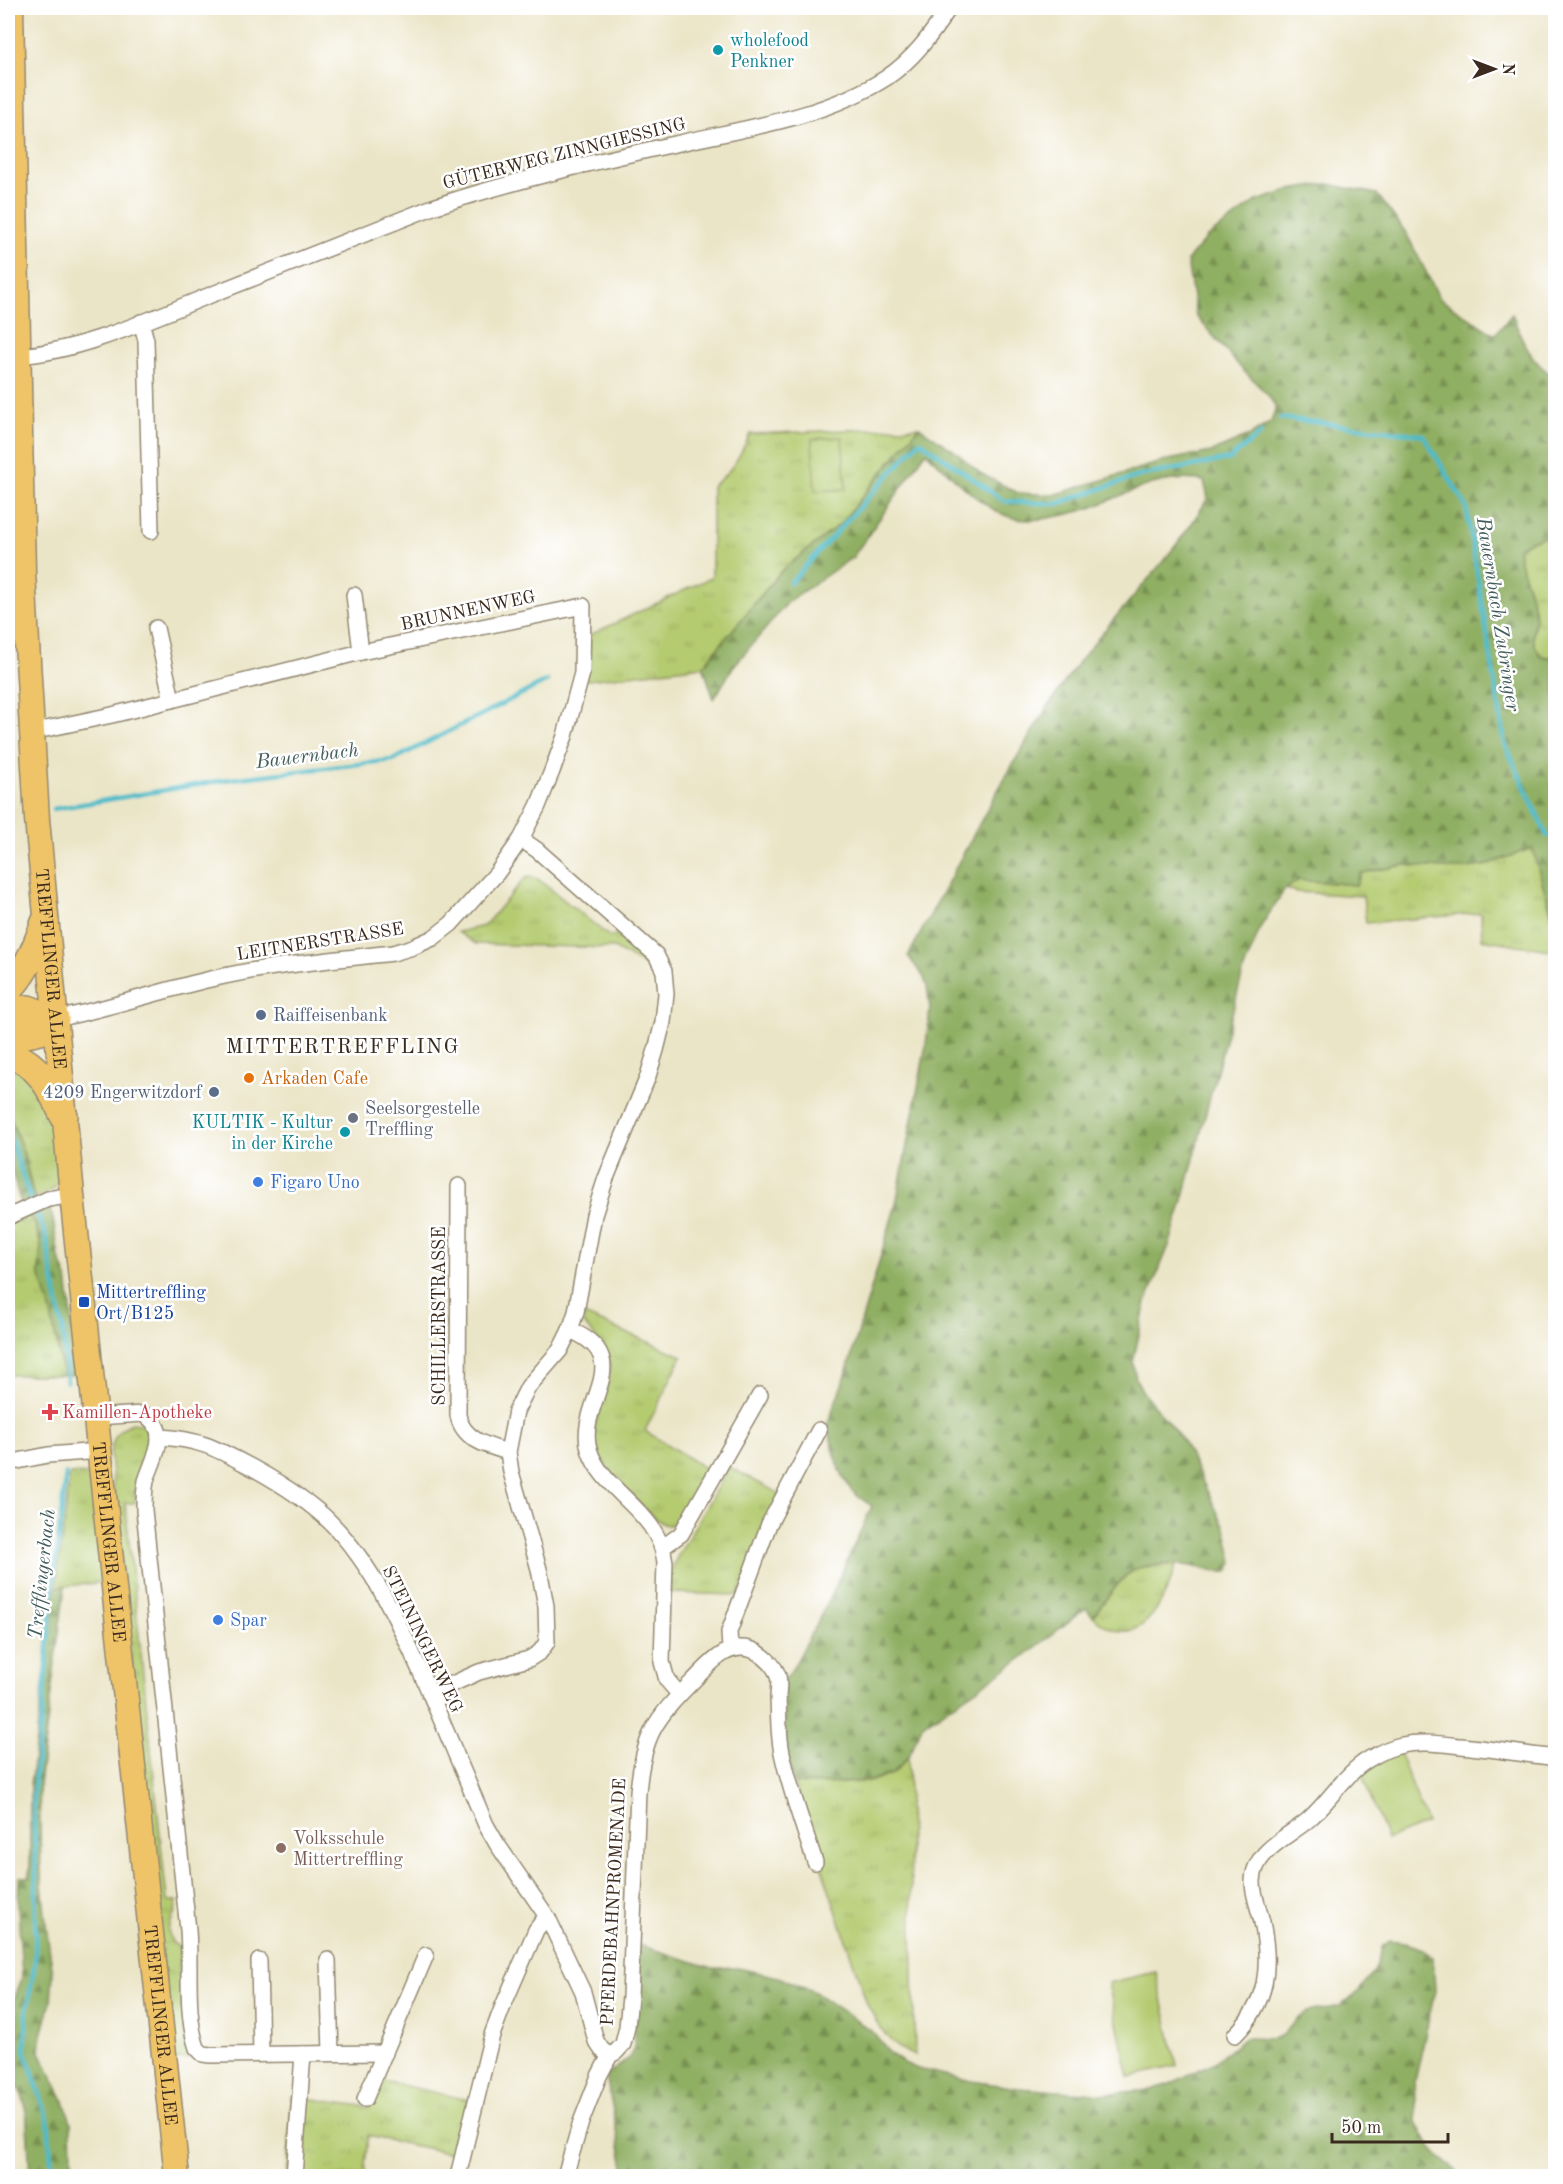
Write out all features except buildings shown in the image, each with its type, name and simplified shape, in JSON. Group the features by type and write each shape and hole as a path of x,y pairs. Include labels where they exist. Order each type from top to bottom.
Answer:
{"highway":[{"path":"8,990 26,966 45,922"},
{"path":"8,1011 28,1009 56,1019"},
{"path":"8,1038 40,1031 56,1019"},
{"path":"8,1054 21,1059 45,1080 64,1116"}],"main road":[{"name":"TREFFLINGER ALLEE","path":"10,16 23,356 23,572 31,730 45,922 177,2176"}],"street":[{"name":"GÜTERWEG ZINNGIESSING","path":"23,356 68,348 141,322 476,192 812,112 849,98 887,77 914,55 950,8"},
{"path":"141,322 146,340 151,531"},
{"path":"354,595 361,652"},
{"name":"BRUNNENWEG","path":"31,730 46,729 172,700 361,652 583,606"},
{"name":"LEITNERSTRASSE","path":"56,1019 101,1010 176,988 246,972 393,953 432,938 451,924 497,873 521,839 538,806 565,736 582,673 583,606"},
{"path":"156,628 172,700"},
{"path":"430,1694 479,1672 529,1659 540,1652 547,1642 546,1606 539,1569 511,1472 508,1452 516,1411 528,1387 560,1350 570,1330 576,1312 594,1215 606,1178 647,1079 663,1022 666,994 664,971 656,956 537,850 521,839"},
{"name":"SCHILLERSTRASSE","path":"459,1186 458,1415 460,1426 488,1446 508,1452"},
{"path":"8,1217 48,1199 72,1195"},
{"path":"570,1330 593,1342 603,1361 601,1379 587,1435 592,1458 652,1527 663,1547 662,1662 667,1680 679,1694"},
{"path":"663,1547 681,1534 760,1395"},
{"path":"96,1417 143,1414 154,1424 159,1437 144,1491 144,1510 188,1930 188,1970 194,2041 197,2048 203,2054 384,2053"},
{"path":"815,1862 782,1756 777,1674 762,1655 749,1648 730,1649 729,1632 770,1524 819,1430"},
{"name":"STEININGERWEG","path":"159,1437 188,1439 213,1447 278,1483 315,1508 361,1559 413,1653 486,1825 501,1851 548,1918 583,1992 596,2041 602,2050 610,2055"},
{"path":"8,1463 48,1455 100,1451"},
{"name":"PFERDEBAHNPROMENADE","path":"565,2176 581,2122 599,2076 610,2055 623,2044 627,2027 640,1771 648,1738 657,1719 679,1694 716,1658 730,1649"},
{"path":"1235,2035 1253,2015 1261,2000 1264,1986 1265,1943 1253,1883 1255,1870 1261,1857 1309,1819 1344,1780 1367,1760 1402,1745 1422,1743 1556,1758"},
{"path":"458,2176 492,2035 536,1930 548,1918"},
{"path":"365,2099 426,1955"},
{"path":"328,1960 331,2053"},
{"path":"259,1961 261,2054"},
{"path":"294,2176 303,2054"}],"green space":[{"path":"1328,184 1377,194 1406,233 1440,299 1495,335 1512,314 1523,341 1533,357 1555,377 1555,534 1530,541 1518,548 1520,564 1534,611 1533,637 1536,648 1541,656 1555,658 1555,922 1532,848 1484,866 1456,869 1405,865 1362,873 1356,885 1299,880 1285,889 1261,926 1243,972 1182,1204 1170,1243 1146,1302 1133,1362 1136,1379 1143,1392 1183,1441 1226,1530 1233,1563 1228,1572 1171,1565 1146,1566 1134,1570 1117,1585 1093,1616 1086,1608 1018,1661 922,1726 908,1757 892,1774 868,1781 794,1783 786,1754 783,1680 794,1666 831,1596 872,1506 851,1490 840,1471 828,1422 846,1374 896,1204 926,1045 930,1009 927,986 923,976 908,956 1003,781 1044,713 1083,657 1175,546 1192,522 1208,498 1204,481 1190,479 1164,481 1081,511 1036,520 1024,520 1002,514 978,499 926,452 853,557 789,601 733,667 714,699 703,666 782,570 840,524 919,427 956,452 980,473 1018,493 1053,495 1168,460 1211,452 1249,436 1271,422 1276,407 1267,394 1196,316 1187,261 1207,237 1257,201 1290,190"},
{"path":"919,427 840,524 782,570 703,666 581,681 586,637 712,577 712,486 735,463 750,434"},
{"path":"842,437 846,489 815,491 812,439"},
{"path":"1555,534 1555,658 1541,656 1536,648 1533,637 1534,611 1520,564 1518,548 1530,541"},
{"path":"1532,848 1555,922 1555,951 1482,939 1481,913 1366,923 1363,896 1297,892 1285,889 1299,880 1356,885 1362,873 1405,865 1456,869 1511,856"},
{"path":"525,878 538,879 610,937 619,933 655,972 614,948 476,944 458,932 484,926"},
{"path":"8,1062 29,1076 52,1119 59,1181 51,1190 34,1198 23,1151 8,1112"},
{"path":"8,1112 23,1151 34,1198 21,1204 8,1158"},
{"path":"48,1204 53,1219 59,1258 67,1278 79,1375 63,1375 49,1303 39,1273 41,1246 35,1224 27,1213"},
{"path":"27,1213 35,1224 41,1246 39,1273 49,1303 63,1375 8,1375 8,1223"},
{"path":"584,1315 682,1356 645,1431 708,1470 680,1521 675,1524 669,1525 661,1522 642,1506 604,1464 597,1451 594,1431 610,1368 604,1349 583,1322"},
{"path":"132,1423 143,1425 150,1438 146,1457 136,1483 135,1503 125,1503 167,1901 177,1901 168,1930 172,1942 181,1949 179,1970 185,2044 192,2058 172,2060 110,1453 117,1435"},
{"path":"729,1467 780,1494 738,1595 670,1593 674,1563"},
{"path":"70,1474 95,1475 107,1582 56,1587"},
{"path":"1176,1565 1164,1595 1147,1621 1136,1629 1123,1631 1109,1627 1093,1616 1119,1583 1136,1568"},
{"path":"65,1586 39,1784 41,1875 53,1974 51,2002 41,2039 40,2052 63,2098 71,2122 72,2164 76,2176 30,2176 26,2107 8,2069 8,2016 22,1978 18,1905 19,1877 30,1877 30,1786 56,1587"},
{"path":"1398,1750 1427,1823 1387,1839 1361,1773"},
{"path":"908,1757 915,2056 898,2047 886,2035 867,2004 794,1783 844,1783 883,1778 894,1773"},
{"path":"1390,1941 1413,1945 1433,1957 1435,1991 1415,2081 1417,2122 1428,2143 1446,2163 1464,2176 626,2176 606,2076 630,2057 634,2047 636,1944 713,1968 738,1968 778,1977 815,1992 874,2033 889,2053 918,2069 1018,2088 1098,2094 1151,2090 1170,2084 1215,2062 1245,2038 1273,2039 1283,2035 1297,2019 1307,2012 1340,2006 1359,1991 1375,1970 1382,1947"},
{"path":"1156,1972 1177,2066 1129,2077 1108,1983"},
{"path":"379,2080 469,2100 456,2154 368,2136 364,2176 287,2176 292,2096 369,2107"}],"waterway":[{"name":"Bauernbach Zubringer","path":"1280,418 1423,435 1466,506 1505,744 1547,836"},
{"name":"Bauernbach Zubringer","path":"790,583 920,441 1004,501 1056,504 1139,476 1230,459 1261,433"},
{"name":"Bauernbach","path":"53,809 231,779 393,760 547,681"},
{"name":"Trefflingerbach","path":"8,1131 29,1195 45,1233 63,1331 67,1382"},
{"name":"Trefflingerbach","path":"52,2176 48,2119 25,2050 27,2008 35,1962 36,1879 33,1795 66,1474"}],"place":[{"name":"wholefood Penkner","path":"718,50"},
{"name":"Raiffeisenbank","path":"261,1015"},
{"name":"Arkaden Cafe","path":"249,1078"},
{"name":"4209 Engerwitzdorf","path":"214,1092"},
{"name":"Seelsorgestelle Treffling","path":"353,1118"},
{"name":"KULTIK - Kultur in der Kirche","path":"345,1132"},
{"name":"Figaro Uno","path":"258,1182"},
{"name":"Mittertreffling Ort/B125","path":"84,1302"},
{"name":"Kamillen-Apotheke","path":"50,1412"},
{"name":"Spar","path":"218,1620"},
{"name":"Volksschule Mittertreffling","path":"281,1848"}],"district":[{"name":"MITTERTREFFLING","path":"343,1046"}]}
